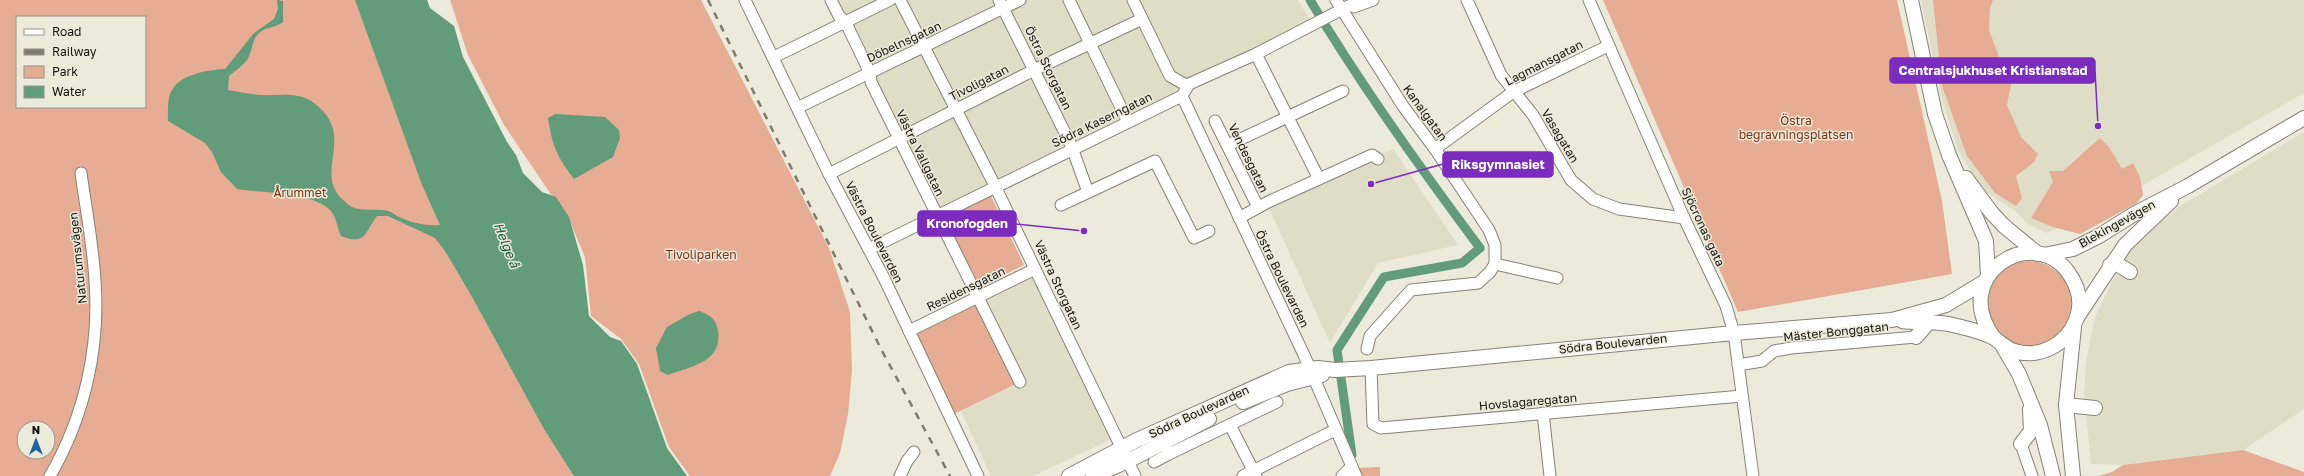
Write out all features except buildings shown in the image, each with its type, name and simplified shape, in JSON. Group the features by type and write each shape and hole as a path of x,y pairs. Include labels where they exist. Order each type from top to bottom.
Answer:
{"main road":[{"path":"1911,0 1935,114 1949,155 1986,241 1986,278 1980,296 1980,312 1985,326 1998,341 2028,393 2040,425 2053,476"},
{"name":"Blekingevägen","path":"2041,254 2073,249 2188,186 2304,118"},
{"path":"1949,155 1991,212 2004,226 2041,254 2056,260 2066,269 2073,279 2078,291 2080,304 2076,321 2066,405 2073,476"},
{"name":"Blekingevägen","path":"2076,321 2110,265 2143,225 2188,186"},
{"path":"1986,278 1997,265 2010,257 2024,254 2041,254"},
{"path":"2110,265 2117,264 2130,272"},
{"name":"Södra Boulevarden","path":"1892,320 1946,305 1986,278"},
{"name":"Södra Boulevarden","path":"1068,476 1121,448 1289,372 1312,373 1370,368 1734,332 1892,320 1952,325 1998,341"},
{"path":"1998,341 2014,351 2028,353 2042,352 2055,346 2066,337 2076,321"},
{"path":"1916,337 1928,323"},
{"name":"Södra Boulevarden","path":"1095,476 1128,461 1166,448 1256,396 1312,373"},
{"path":"2021,444 2031,431 2032,419 2028,393"},
{"path":"2066,405 2094,408"}],"street":[{"name":"Västra Boulevarden","path":"746,0 799,107 829,174 869,249 978,476"},
{"name":"Västra Vallgatan","path":"831,0 840,16 845,21 870,73 871,82 898,139 1020,382"},
{"path":"774,57 890,0"},
{"name":"Västra Storgatan","path":"900,0 957,109 1135,476"},
{"name":"Döbelnsgatan","path":"799,107 924,48 1001,4 1020,0"},
{"path":"1069,0 1128,122"},
{"path":"1133,0 1170,76 1184,91"},
{"name":"Södra Kaserngatan","path":"869,249 1128,122 1184,91 1313,25 1325,18 1339,5 1360,0"},
{"name":"Södra Kaserngatan","path":"1339,5 1362,6 1373,0"},
{"name":"Vasagatan","path":"1467,0 1501,75 1532,115 1571,180 1593,199 1619,209 1684,218"},
{"name":"Sjöcronas gata","path":"1589,0 1684,218 1720,292 1734,332 1753,476"},
{"name":"Östra Storgatan","path":"1001,4 1072,149 1088,192"},
{"name":"Kanalgatan","path":"1339,5 1403,106 1435,149 1489,230 1495,245 1495,264"},
{"name":"Tivoligatan","path":"829,174 1034,70 1142,19"},
{"name":"Lagmansgatan","path":"1435,149 1514,92 1608,46"},
{"path":"1256,54 1319,179"},
{"name":"Östra Boulevarden","path":"1184,91 1239,218 1312,373 1353,471"},
{"path":"1228,145 1343,91"},
{"name":"Vendesgatan","path":"1215,121 1258,207"},
{"name":"Vendesgatan","path":"1239,218 1258,207 1372,155 1378,159"},
{"path":"1061,205 1155,161 1194,238 1209,232"},
{"name":"Naturumsvägen","path":"50,476 70,438 80,410 93,353 95,325 95,280 81,173"},
{"path":"1367,349 1370,336 1410,290 1478,283 1490,272 1495,264 1557,278"},
{"name":"Residensgatan","path":"909,331 1035,269"},
{"name":"Mäster Bonggatan","path":"1738,365 1762,361 1774,351 1791,348 1916,337"},
{"name":"Hovslagaregatan","path":"1370,368 1373,424 1377,427 1742,396"},
{"path":"1154,462 1166,448 1230,425 1277,402"},
{"path":"1543,413 1550,476"},
{"path":"1230,425 1255,473"},
{"path":"1244,476 1255,473 1335,430"},
{"path":"2021,444 2032,476"},
{"path":"900,476 907,461 914,452"},
{"path":"1342,476 1353,471"}],"shaded area":[{"path":"830,0 1298,0 1313,25 934,211"},
{"path":"1921,0 2304,0 2304,93 2131,192 2047,233 2028,224 2014,210 1983,190 1958,151 1942,100"},
{"path":"2304,132 2304,409 2243,450 2123,465 2091,464 2084,392 2086,362 2095,317 2124,258 2147,231 2182,205"},
{"path":"1393,149 1458,245 1378,263 1330,343 1268,206"},
{"path":"1032,275 1114,438 1033,476 991,476 961,411 1020,382 980,301"}],"green space":[{"name":"Årummet","path":"0,0 381,0 603,476 0,476"},
{"name":"Tivoliparken","path":"450,0 701,0 829,248 850,312 852,370 848,414 840,453 830,476 690,476 669,447 639,364 621,339 591,316 585,257 571,224 504,125 468,55"},
{"name":"Östra begravningsplatsen","path":"1603,0 1897,0 1942,201 1952,274 1738,312"},
{"path":"1933,0 1993,0 1990,8 1989,30 2000,59 2012,79 2007,105 2021,137 2038,154 2034,162 2016,176 2022,198 2016,206 1995,193 1967,156 1942,86"},
{"path":"2100,138 2109,147 2122,169 2133,163 2140,177 2143,195 2137,203 2080,234 2053,227 2031,218 2053,182 2049,171 2063,171"},
{"path":"991,196 1024,265 979,287 945,217"},
{"path":"2029,261 2045,264 2053,268 2065,280 2069,288 2072,304 2069,320 2065,328 2053,340 2045,344 2029,347 2013,344 2005,340 1993,328 1989,320 1986,304 1989,288 1993,280 2005,268 2013,264"},
{"path":"978,298 1020,382 950,416 909,331"},
{"path":"2243,450 2304,472 2304,476 2099,476 2112,472 2123,465"},
{"path":"1380,467 1380,476 1360,476 1356,468"}],"water":[{"name":"Helge å","path":"277,0 283,1 283,22 264,30 256,36 246,62 229,76 228,90 261,95 295,95 308,99 314,103 327,115 333,128 334,141 332,177 335,189 343,200 356,208 366,210 384,210 404,219 424,224 440,225 422,185 355,0 427,0 430,8 454,26 463,57 507,142 516,155 523,173 542,192 556,197 569,217 583,265 589,316 610,337 621,341 637,364 667,448 687,476 574,476 544,429 471,295 445,251 435,238 388,216 377,216 364,236 360,238 349,239 341,236 331,211 319,203 297,196 237,189 221,172 212,152 205,143 168,121 169,97 176,85 182,80 196,74 211,70 225,69 254,33 274,19 278,9"},
{"path":"555,114 605,117 619,130 620,138 613,157 574,179 559,157 551,136 548,118"},
{"path":"699,311 709,315 716,323 718,330 718,341 716,349 711,356 696,365 668,375 660,371 656,348 667,327 690,314"}],"waterway":[{"path":"1310,0 1392,127 1480,248 1462,263 1384,277 1337,350 1352,455"}],"railway":[{"path":"708,0 882,351 950,476"}],"place":[{"name":"Centralsjukhuset Kristianstad","path":"2098,126"},
{"name":"Riksgymnasiet","path":"1371,184"},
{"name":"Kronofogden","path":"1084,231"}]}
